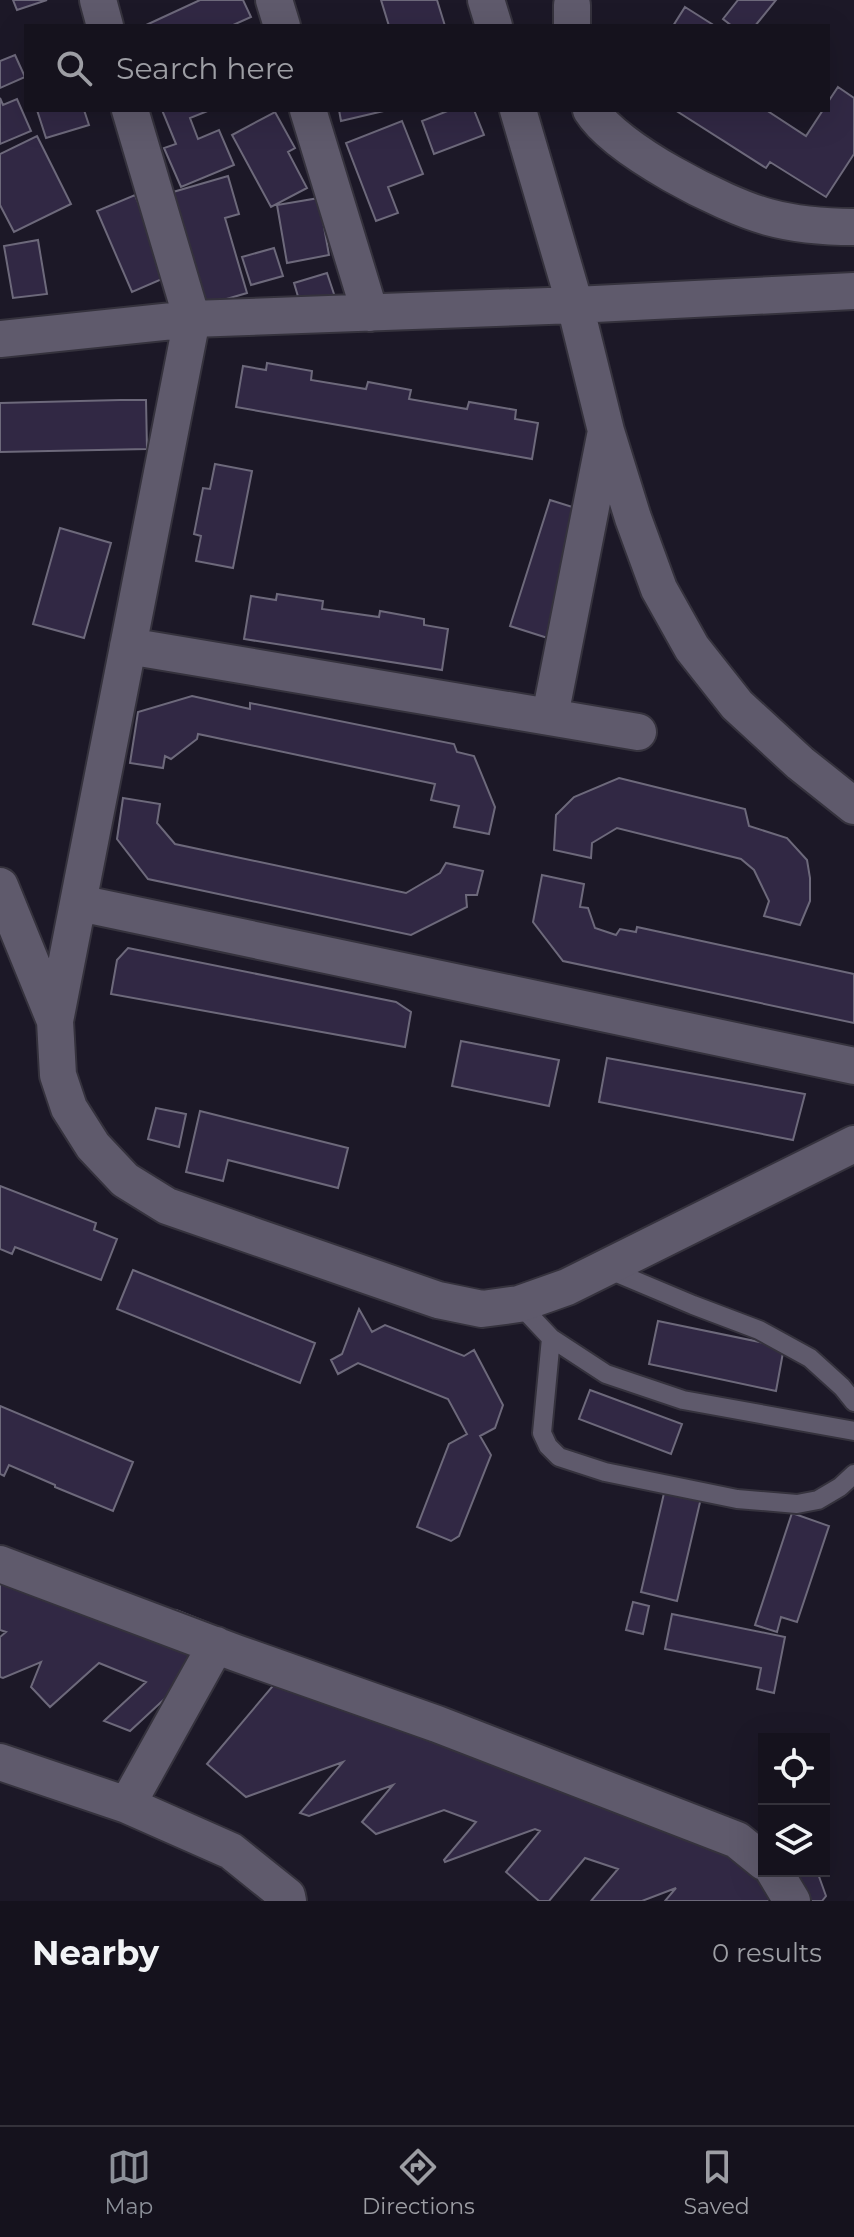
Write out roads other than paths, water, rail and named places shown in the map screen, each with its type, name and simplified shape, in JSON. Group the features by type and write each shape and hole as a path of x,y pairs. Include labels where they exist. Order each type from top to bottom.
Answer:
{"street":[{"path":"98,0 104,24"},
{"path":"274,0 281,24"},
{"path":"486,0 493,24"},
{"path":"131,112 192,319 55,1021 58,1075 69,1108 93,1146 125,1180 167,1206 438,1300 482,1309 519,1304 567,1287 854,1144"},
{"path":"309,112 370,313"},
{"path":"519,112 575,305 606,431 659,589 692,648 737,705 800,763 854,806"},
{"path":"593,112 613,136 731,204 767,217 816,227 854,227"},
{"path":"0,339 192,319 854,291"},
{"path":"550,716 606,431"},
{"path":"128,646 638,732"},
{"path":"0,886 55,1021"},
{"path":"79,903 854,1066"},
{"path":"0,1564 437,1724 737,1840 758,1857"},
{"path":"127,1805 216,1645"},
{"path":"0,1762 127,1805 231,1851 292,1899"},
{"path":"778,1877 792,1901"}],"lane":[{"path":"605,1268 759,1330 810,1358 854,1402"},
{"path":"519,1304 551,1338 606,1374 683,1400 854,1431"},
{"path":"551,1338 542,1433 548,1446 559,1457 605,1472 737,1499 797,1504 818,1500 854,1474"}]}
